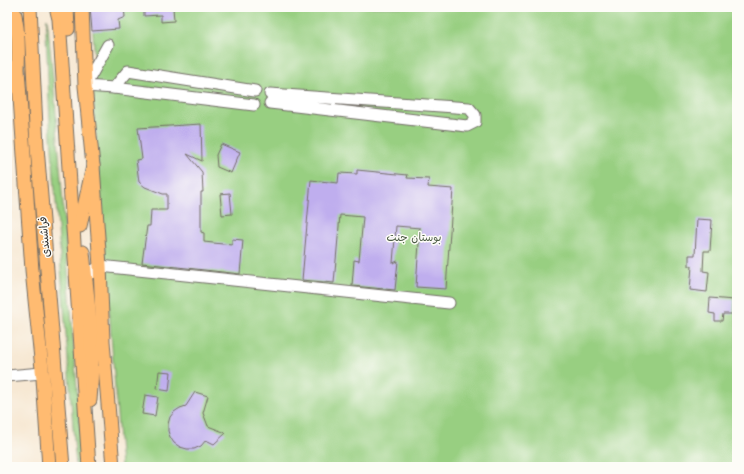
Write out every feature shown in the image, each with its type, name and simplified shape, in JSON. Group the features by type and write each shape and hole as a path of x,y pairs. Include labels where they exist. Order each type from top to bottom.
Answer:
{"main road":[{"name":"فراشبندی","path":"13,7 19,44 12,71 21,113 32,270 49,467"},
{"name":"فراشبندی","path":"30,7 37,147 63,467"},
{"path":"56,7 59,19 89,467"},
{"path":"67,7 80,226 91,331 92,378 86,439"},
{"path":"82,7 85,86 93,166 100,266 103,341 113,467"},
{"path":"21,113 37,147"},
{"path":"80,226 93,166"},
{"path":"32,270 45,247"}],"street":[{"path":"108,45 85,86 114,88 254,105 261,108 267,107 270,98"},
{"path":"114,88 128,71 255,91 258,89 264,89 270,98 467,126 474,122 475,115 469,108 270,98"},
{"path":"254,105 252,96 255,91"},
{"path":"86,276 100,266 449,303"},
{"path":"7,376 42,373"}],"green space":[{"name":"بوستان جنت","path":"91,7 737,7 737,467 121,467 93,96 95,61"},
{"path":"47,18 55,100 83,467 76,467 50,123 46,33"}],"building":[{"path":"90,7 124,7 125,17 118,20 119,29 92,31"},
{"path":"144,7 173,7 174,21 161,22 161,15 144,16"},
{"path":"201,124 202,161 187,154 202,172 203,192 201,192 201,232 204,233 204,242 232,245 232,239 243,240 240,274 142,263 147,226 150,226 151,210 167,210 167,194 163,194 145,187 139,182 136,160 142,159 138,128"},
{"path":"221,144 240,152 231,173 217,167 216,155"},
{"path":"357,170 408,175 407,178 429,179 428,187 453,189 446,289 416,287 420,228 396,226 393,263 398,261 395,290 352,286 354,260 359,261 363,217 340,215 334,283 302,280 311,180 338,183 339,173 357,174"},
{"path":"230,193 232,214 222,215 220,194"},
{"path":"697,219 712,220 710,251 704,251 703,271 709,272 707,292 690,290 692,266 689,266 689,255 695,255"},
{"path":"710,298 734,300 733,314 723,314 722,321 715,321 715,314 709,313"},
{"path":"159,371 171,372 169,391 157,389"},
{"path":"195,392 208,396 203,413 208,426 226,433 214,444 206,440 201,446 194,449 187,449 174,443 168,431 168,424 170,417 174,412 186,406"},
{"path":"145,395 158,397 155,416 142,414"}]}
